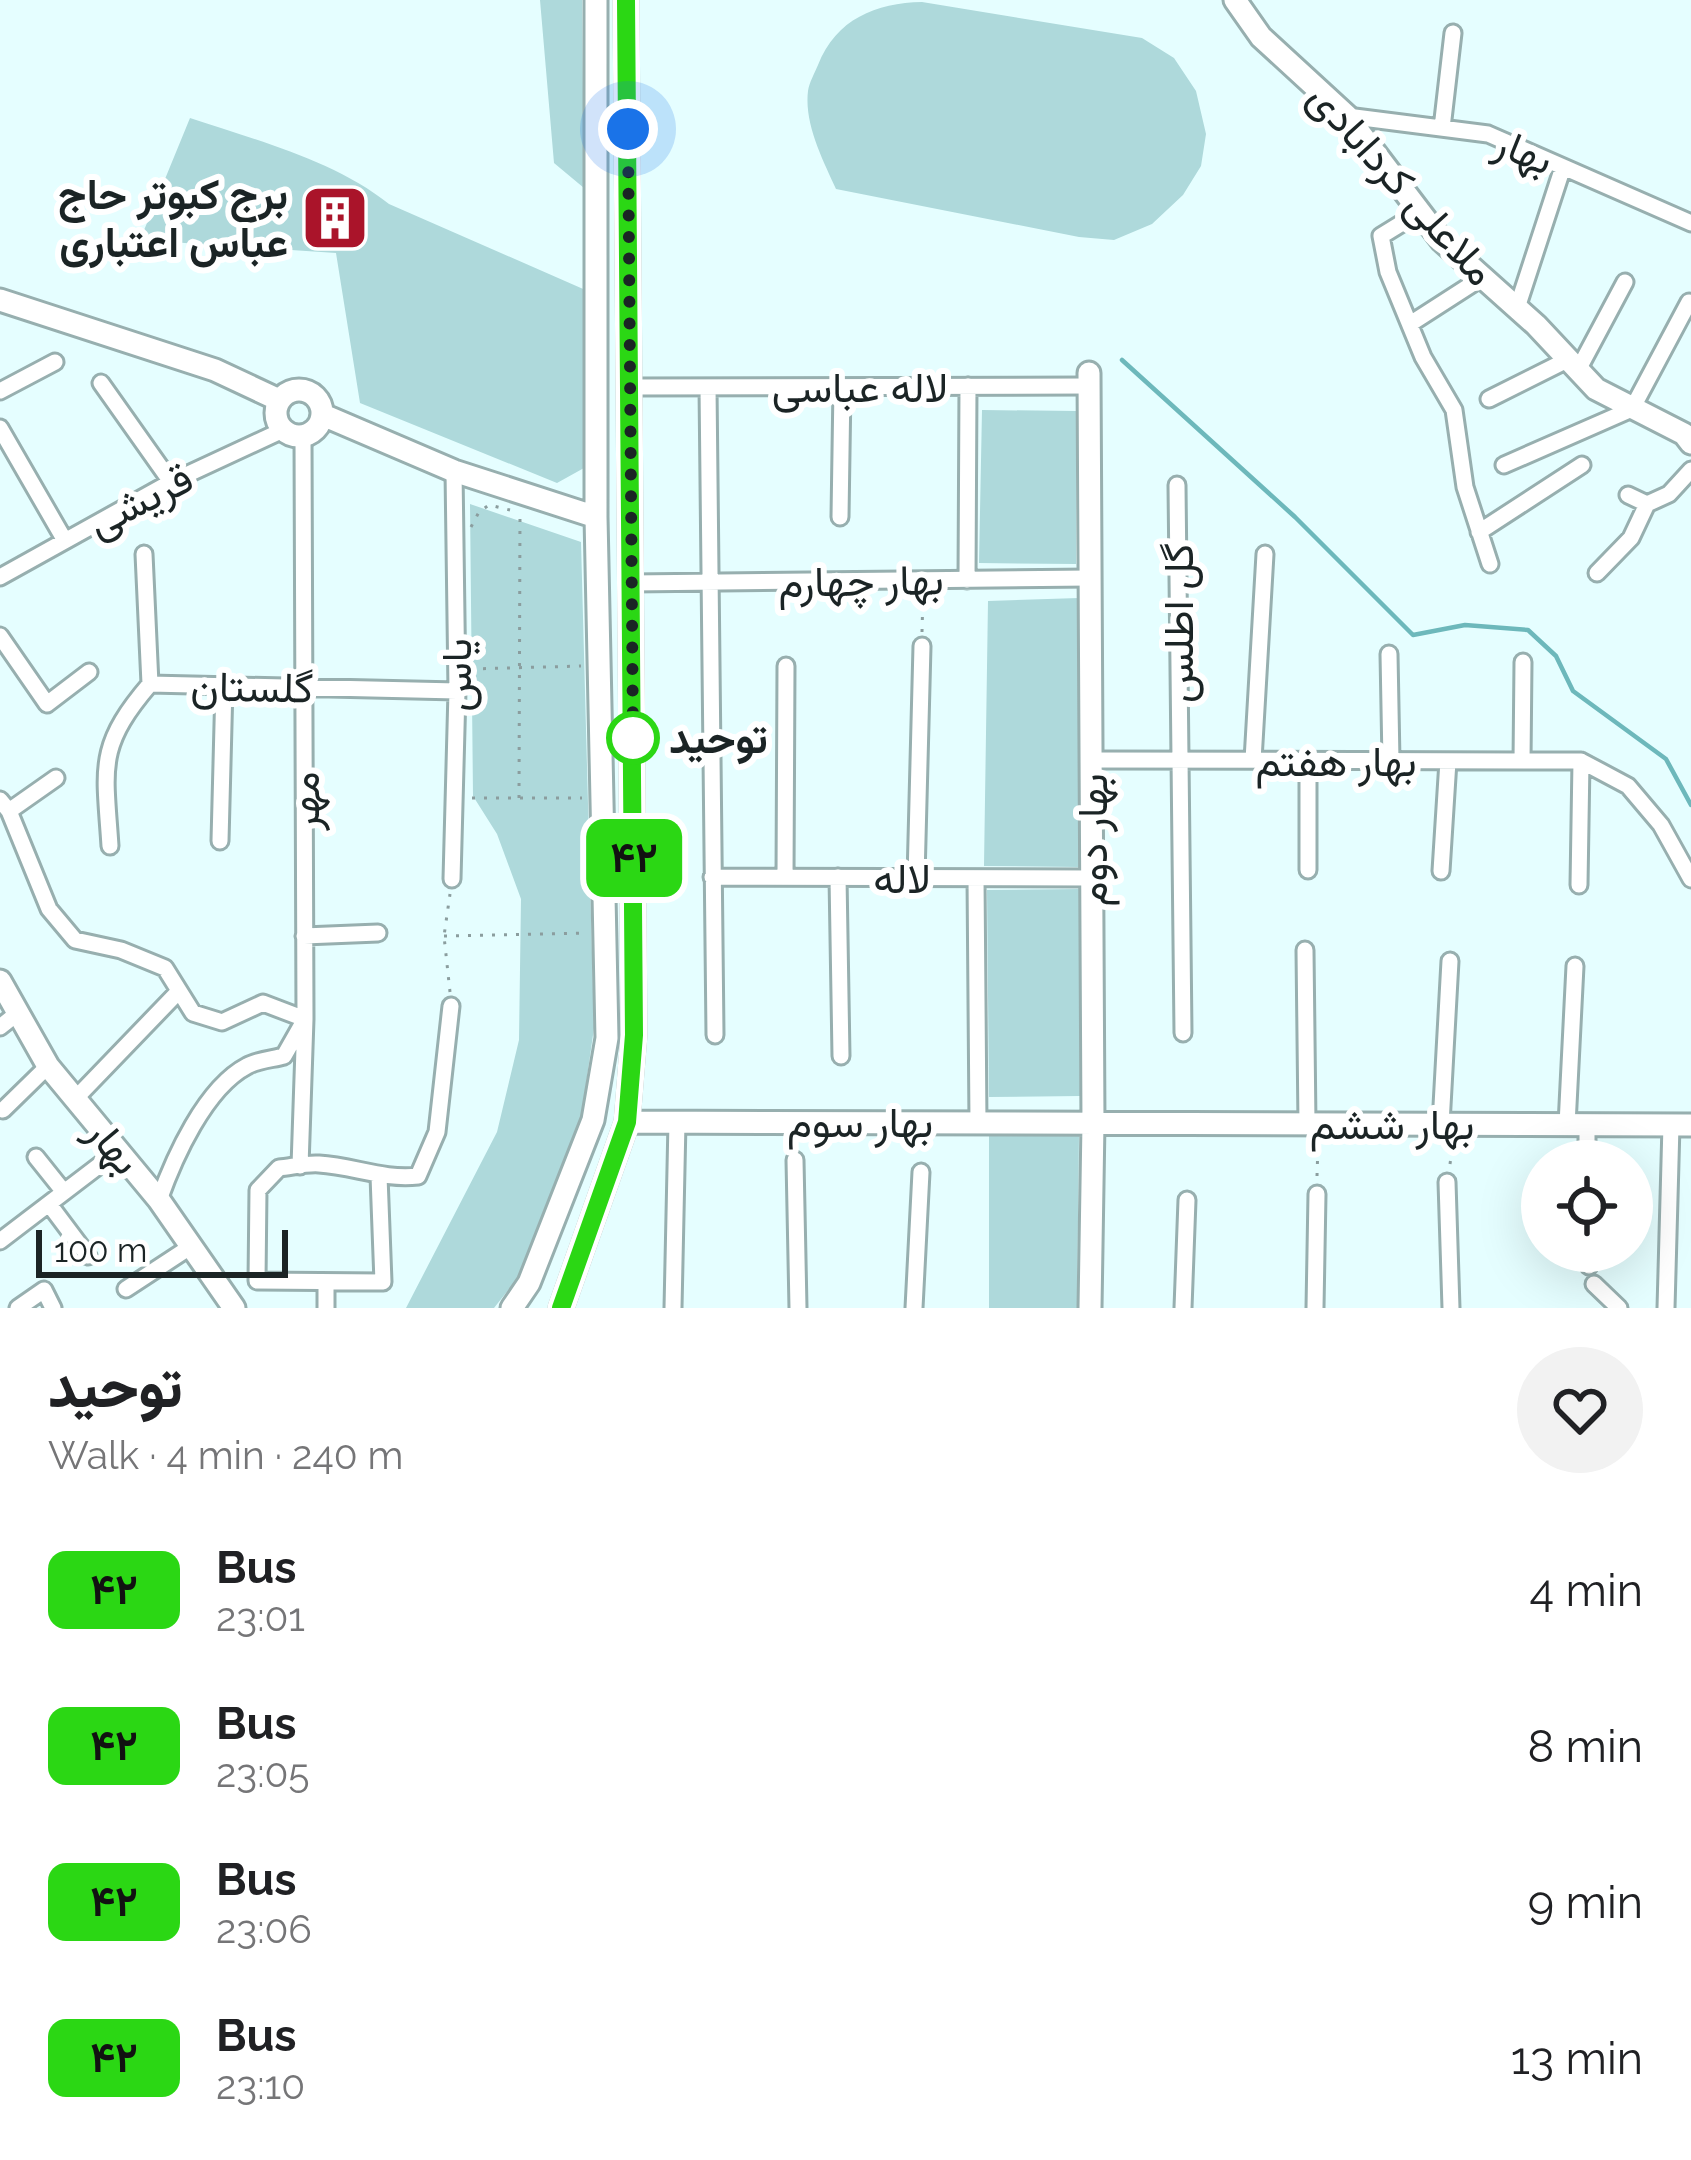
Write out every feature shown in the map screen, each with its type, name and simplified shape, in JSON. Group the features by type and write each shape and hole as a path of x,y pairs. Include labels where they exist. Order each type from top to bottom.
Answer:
{"main road":[{"path":"512,1308 529,1283 592,1120 607,1038 596,517 596,0"},
{"path":"561,1308 627,1122 634,1035 626,0"},
{"name":"ملاعلی کردابادی","path":"1235,0 1261,37 1347,116 1442,242 1517,308 1596,389 1689,432"},
{"path":"0,300 215,370 279,400"},
{"name":"بهار دوم","path":"1089,379 1090,1308"},
{"path":"296,389 307,390 316,396 323,415 320,425 293,433 278,421 279,400 296,389"},
{"path":"323,415 454,471 596,517"},
{"name":"بهار","path":"0,981 48,1066 159,1200 228,1306"},
{"name":"بهار سوم","path":"627,1122 1093,1123"},
{"name":"بهار ششم","path":"1093,1123 1681,1125"}],"street":[{"path":"1442,128 1453,34"},
{"name":"بهار","path":"1347,116 1488,134 1689,216"},
{"path":"1517,308 1563,167"},
{"path":"1420,212 1381,236 1388,272 1423,357 1454,410 1465,487 1490,564"},
{"path":"1410,324 1483,277"},
{"path":"1489,399 1572,366 1624,282"},
{"path":"1504,465 1632,409 1689,302"},
{"path":"0,391 55,362"},
{"name":"لاله عباسی","path":"631,387 968,386 1089,379"},
{"path":"101,383 170,482"},
{"path":"967,580 968,386"},
{"path":"708,387 715,1035"},
{"path":"840,517 842,387"},
{"path":"0,428 64,539"},
{"name":"قریشی","path":"0,577 170,482 293,433"},
{"name":"مهر","path":"293,433 304,688 305,1018 300,1166"},
{"path":"1479,532 1582,465"},
{"path":"1597,573 1631,538 1647,504 1669,494 1691,470"},
{"name":"یاس","path":"452,879 457,691 454,471"},
{"name":"گل اطلس","path":"1177,485 1183,1033"},
{"path":"1628,495 1647,504"},
{"path":"144,554 150,684"},
{"path":"1252,760 1265,554"},
{"name":"بهار چهارم","path":"632,583 1090,578"},
{"path":"0,636 47,704 89,672"},
{"path":"916,878 922,646"},
{"path":"1389,654 1391,761"},
{"path":"1522,761 1523,662"},
{"path":"785,877 786,667"},
{"name":"گلستان","path":"110,846 105,765 120,719 150,684 457,691"},
{"path":"220,841 224,686"},
{"name":"بهار هفتم","path":"1091,760 1581,761"},
{"path":"1308,760 1308,870"},
{"path":"1441,871 1448,761"},
{"path":"1579,885 1581,761 1628,786 1661,825 1691,879"},
{"path":"56,778 4,805 49,909 75,940 121,950 165,968 193,1013 222,1022 263,1003 305,1018 284,1055 246,1066 216,1094 172,1162 159,1200"},
{"name":"لاله","path":"712,877 1092,878"},
{"path":"838,877 841,1056"},
{"path":"976,878 978,1123"},
{"path":"304,936 378,933"},
{"path":"1305,950 1313,1124"},
{"path":"1448,1124 1450,961"},
{"path":"1575,966 1577,1125 1581,1140"},
{"path":"75,1099 179,992"},
{"path":"380,1176 383,1282 257,1281 258,1190 279,1168 318,1164 380,1176 394,1179 418,1176 437,1132 451,1006"},
{"path":"0,1028 20,1012"},
{"path":"3,1110 48,1066"},
{"path":"673,1308 676,1122"},
{"path":"1666,1308 1681,1125"},
{"path":"0,1241 118,1151"},
{"path":"36,1157 64,1192"},
{"path":"795,1160 798,1308"},
{"path":"914,1308 921,1172"},
{"path":"1447,1182 1451,1308"},
{"path":"1315,1308 1317,1194"},
{"path":"1183,1308 1187,1200"},
{"path":"49,1204 88,1256"},
{"path":"126,1289 190,1247"},
{"path":"326,1282 326,1308"},
{"path":"1594,1284 1619,1308"},
{"path":"18,1308 44,1290 53,1308"}],"path":[{"path":"470,528 489,505 520,513 519,798"},
{"path":"922,646 924,580"},
{"path":"457,670 599,666"},
{"path":"454,798 602,798"},
{"path":"451,1006 444,936 452,879"},
{"path":"444,936 605,933"},
{"path":"1313,1124 1317,1194"},
{"path":"1447,1182 1448,1124"}],"shaded area":[{"path":"540,0 582,0 584,188 554,163"},
{"path":"922,2 1142,38 1174,58 1196,91 1206,134 1201,166 1183,195 1152,224 1114,240 836,189 809,116 808,91 818,65 835,36 860,17 889,6"},
{"path":"190,118 319,163 389,204 590,292 593,463 557,483 360,403 336,253 140,240"},
{"path":"982,410 1076,411 1076,564 979,563"},
{"path":"470,504 581,542 594,1028 581,1119 517,1279 494,1308 406,1308 497,1132 519,1040 521,899 497,834 473,796"},
{"path":"1079,598 1080,867 984,866 988,601"},
{"path":"1079,889 1080,1096 989,1097 987,890"},
{"path":"989,1133 1079,1135 1077,1308 989,1308"}],"building":[{"name":"برج کبوتر حاج عباس اعتباری","path":"335,201 347,207 353,219 347,231 335,237 323,231 317,219 323,207"}],"waterway":[{"path":"1122,360 1295,517 1413,635 1465,625 1528,630 1556,656 1573,691 1666,759 1691,805"}],"bus line":[{"name":"۴۲","path":"561,1308 627,1122 634,1035 626,0"}],"place":[{"name":"برج کبوتر حاج عباس اعتباری","path":"335,218"},
{"name":"توحید","path":"633,738"}],"route":[{"path":"628,129 633,738"}]}
